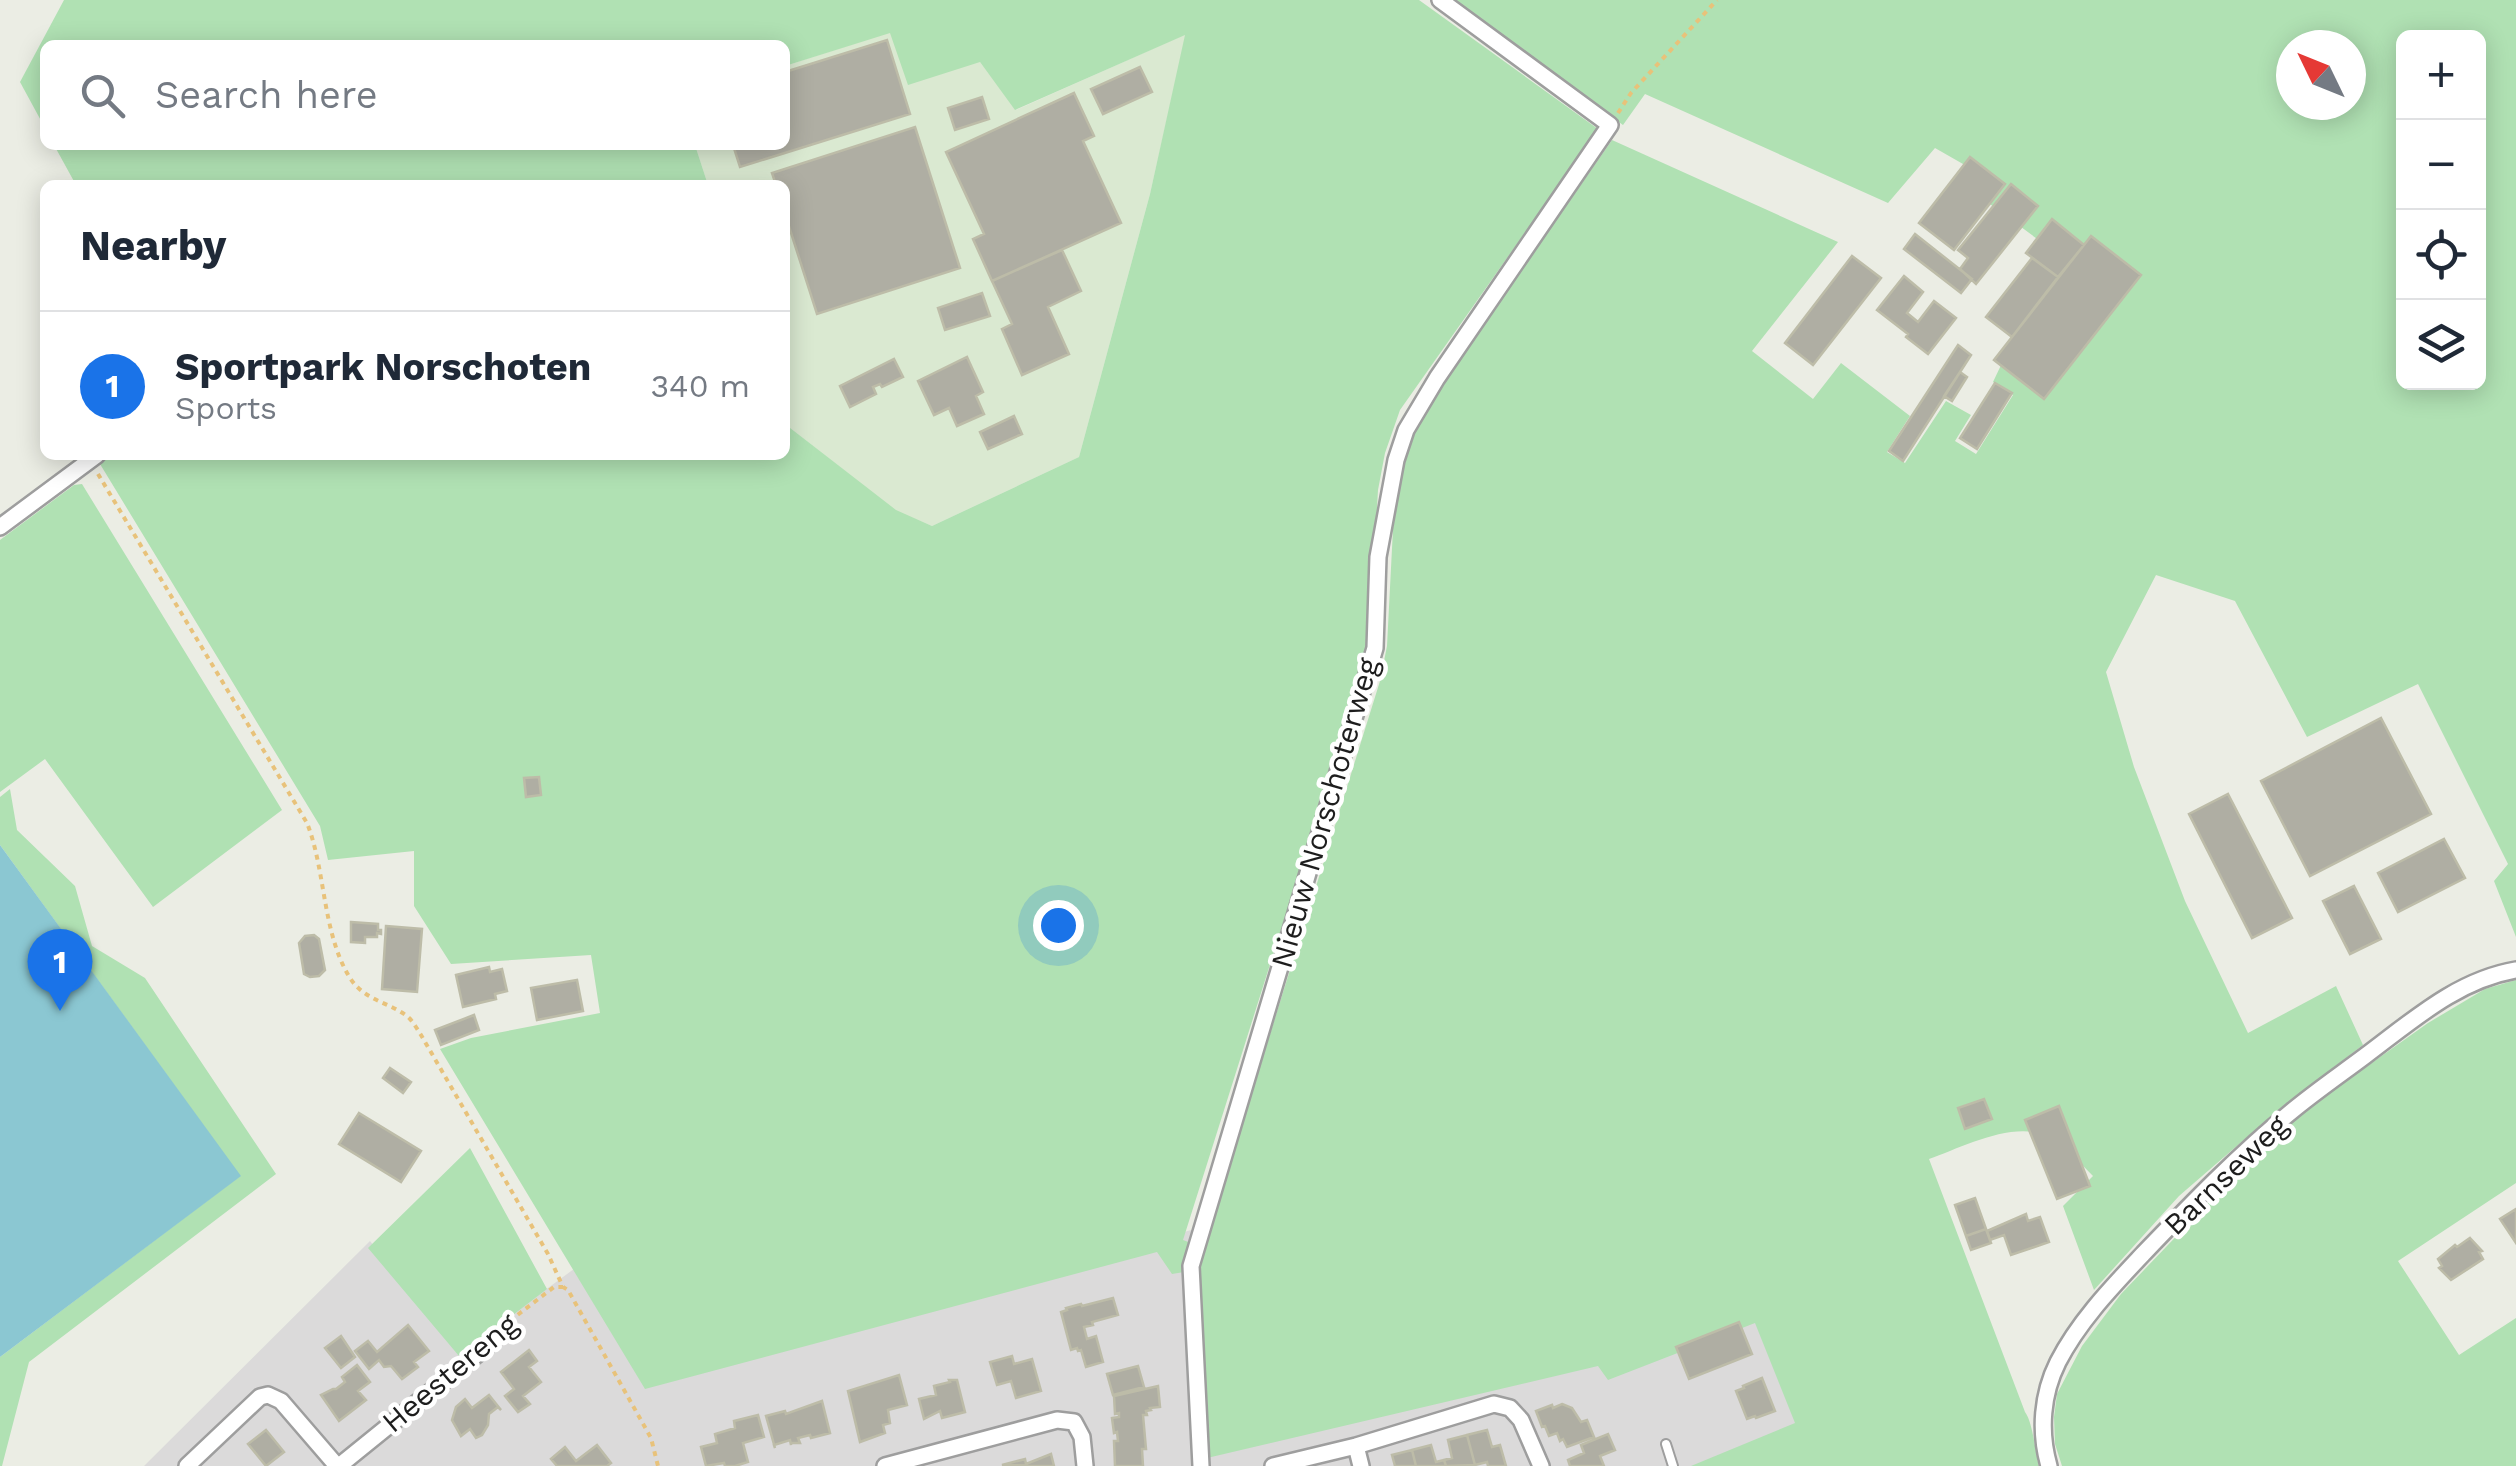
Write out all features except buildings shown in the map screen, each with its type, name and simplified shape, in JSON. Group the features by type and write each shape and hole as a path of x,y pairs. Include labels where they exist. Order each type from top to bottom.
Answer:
{"street":[{"path":"1440,0 1610,125"},
{"name":"Nieuw Norschoterweg","path":"1201,1466 1191,1266 1374,648 1378,557 1396,460 1406,430 1437,378 1610,125"},
{"path":"0,527 91,460"},
{"name":"Barnseweg","path":"2049,1466 2042,1428 2046,1392 2058,1362 2106,1294 2145,1252 2232,1164 2292,1111 2432,1006 2464,986 2516,970"},
{"name":"Heestereng","path":"188,1466 260,1397 268,1395 281,1401 338,1466 486,1348"},
{"path":"1273,1466 1356,1446 1494,1404 1510,1408 1521,1420 1541,1466"},
{"path":"885,1466 1057,1420 1074,1422 1082,1437 1085,1466"},
{"path":"1356,1446 1361,1466"}],"lane":[{"path":"1666,1444 1673,1466"}],"path":[{"path":"1610,125 1631,93 1718,0"},
{"path":"95,460 306,822 315,843 326,908 348,976 360,992 408,1017 421,1035 651,1438 658,1466"},
{"name":"Heestereng","path":"486,1348 491,1336 554,1287 564,1287"}],"shaded area":[{"path":"0,845 241,1176 0,1357"},
{"path":"1220,1222 1759,1314 1805,1425 1712,1466 144,1466 370,1241 459,1353 578,1266 650,1381"}],"green space":[{"path":"64,0 1419,0 1598,129 1400,410 1385,453 1378,490 1369,651 1183,1240 1191,1243 1184,1272 1172,1274 1157,1252 645,1389 440,1049 471,1038 600,1013 591,955 451,964 414,906 414,851 328,860 320,826 100,464 105,460 790,460 790,428 896,510 932,526 1079,457 1150,194 1185,35 1015,110 980,62 908,85 890,33 790,64 790,40 43,40"},
{"path":"1452,0 2516,0 2516,937 2494,881 2508,864 2418,684 2307,737 2235,601 2156,575 2106,672 2134,767 2185,901 2248,1033 2336,986 2363,1045 2283,1106 2179,1196 2094,1290 2063,1206 2093,1176 2057,1141 2038,1133 2006,1133 1929,1159 2030,1423 2039,1466 1691,1466 1795,1423 1755,1323 1608,1380 1598,1366 1207,1458 1195,1275 1380,681 1387,646 1395,490 1415,425 1612,140 1838,242 1752,351 1813,399 1841,363 1910,416 1887,452 1905,463 1946,401 1971,415 1955,441 1976,454 2013,395 1993,382 2003,361 2078,269 1972,191 1984,176 1935,148 1888,203 1645,94 1623,125"},
{"path":"890,32 980,62 1016,110 1186,34 1150,194 1079,457 932,526 896,511 790,428 790,180 706,180 697,150 790,150 790,64"},
{"path":"40,45 40,119 20,82"},
{"path":"57,150 697,150 706,180 73,180"},
{"path":"82,484 282,810 153,907 45,759 0,792 0,540 74,485"},
{"path":"10,789 17,830 75,886 92,946 145,978 276,1174 29,1362 0,1466 0,1357 240,1176 0,845 0,797"},
{"path":"2516,980 2516,1183 2398,1261 2459,1355 2516,1318 2516,1466 2062,1466 2055,1444 2057,1394 2082,1346 2121,1294 2280,1128 2428,1023 2485,989"},
{"path":"470,1148 547,1289 459,1356 368,1248"}],"place":[{"name":"Sportpark Norschoten","path":"60,1011"}]}
